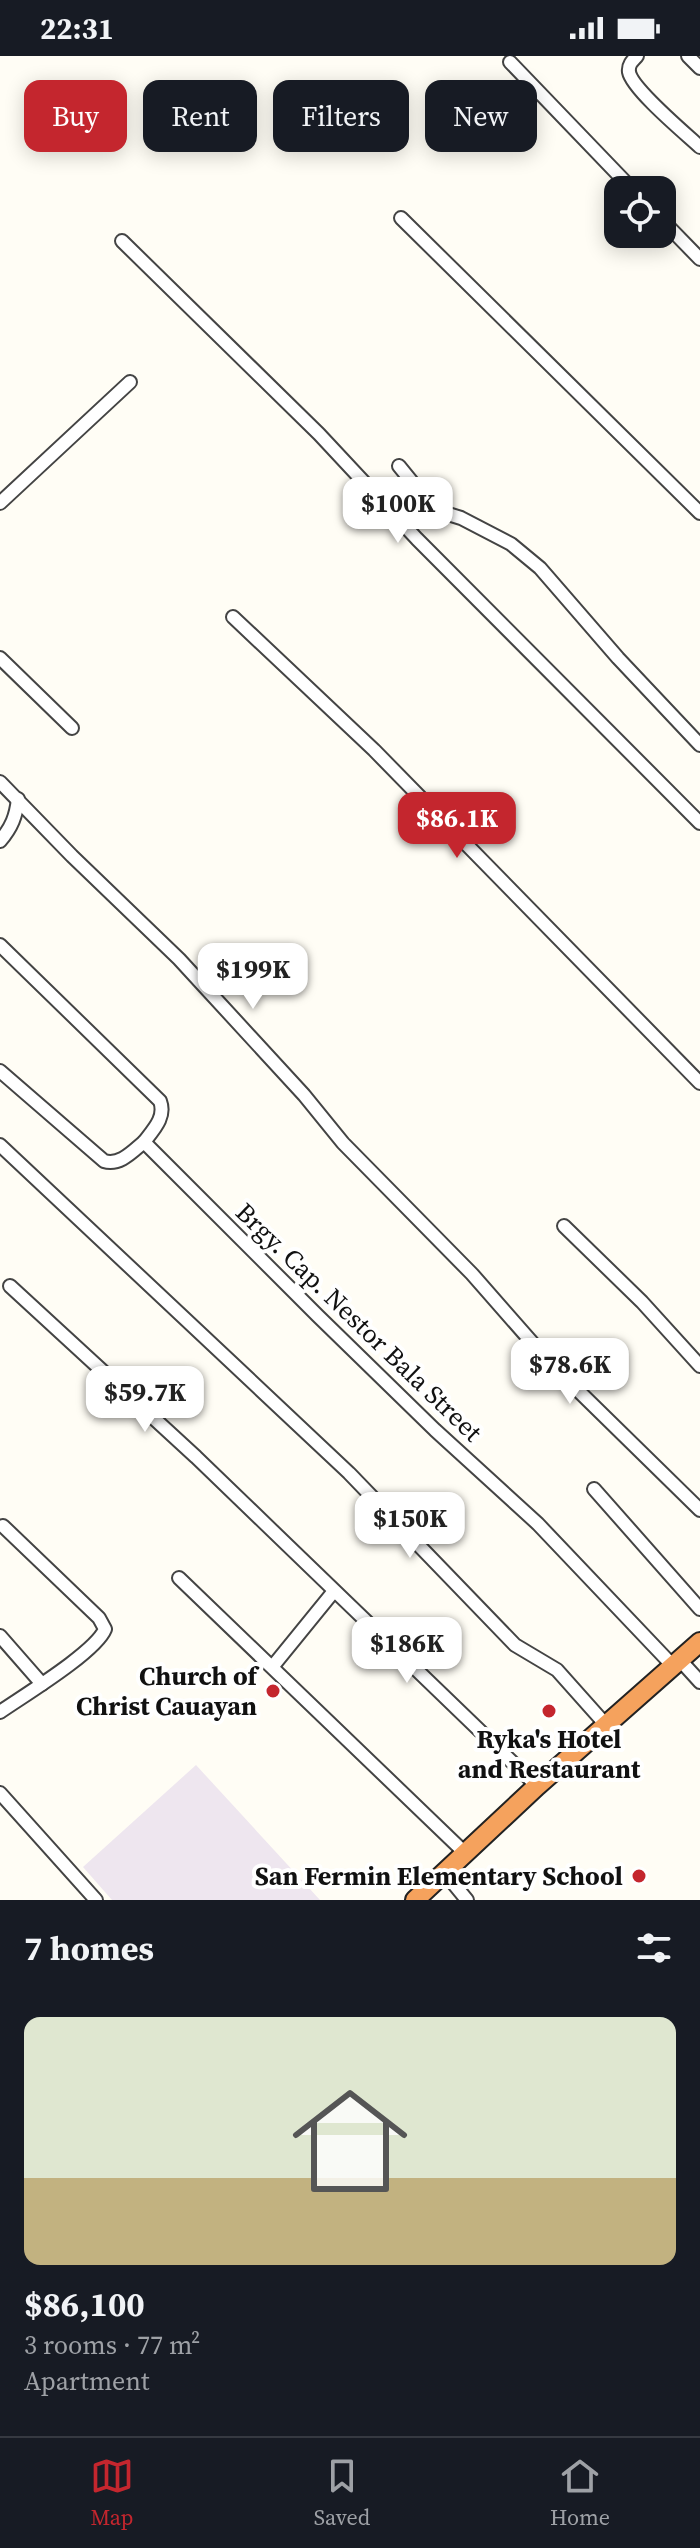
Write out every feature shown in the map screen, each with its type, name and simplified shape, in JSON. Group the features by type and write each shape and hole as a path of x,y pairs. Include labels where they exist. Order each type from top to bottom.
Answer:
{"highway":[{"path":"415,1900 537,1786 700,1642"}],"street":[{"path":"637,56 628,69 630,76 650,100 700,147"},
{"path":"688,56 700,68"},
{"path":"510,62 620,176"},
{"path":"401,218 700,513"},
{"path":"676,234 700,259"},
{"path":"122,241 319,434 417,539 700,823"},
{"path":"0,503 130,382"},
{"path":"399,466 425,498 445,513 511,544 540,568 618,658 700,745"},
{"path":"233,617 374,750 700,1083"},
{"path":"0,658 72,728"},
{"path":"0,782 201,982 343,1143 472,1274 551,1364 700,1510"},
{"path":"0,841 15,818 18,799"},
{"path":"0,945 160,1101 163,1109 144,1142 118,1162 110,1163 0,1071"},
{"name":"Brgy. Cap. Nestor Bala Street","path":"144,1142 435,1430 538,1524 677,1663 700,1682"},
{"path":"0,1145 349,1473 515,1645 557,1670 606,1725"},
{"path":"564,1226 642,1302 700,1366"},
{"path":"10,1286 196,1457 537,1786"},
{"path":"594,1489 700,1609"},
{"path":"0,1712 98,1640 105,1629 99,1618 3,1526"},
{"path":"179,1578 465,1853"},
{"path":"273,1666 334,1591"},
{"path":"0,1636 42,1684"},
{"path":"0,1793 96,1900"},
{"path":"444,1872 467,1900"}],"shaded area":[{"path":"196,1765 320,1900 112,1900 83,1867"}],"place":[{"name":"Church of Christ Cauayan","path":"273,1691"},
{"name":"Ryka's Hotel and Restaurant","path":"549,1711"},
{"name":"San Fermin Elementary School","path":"639,1876"}]}
